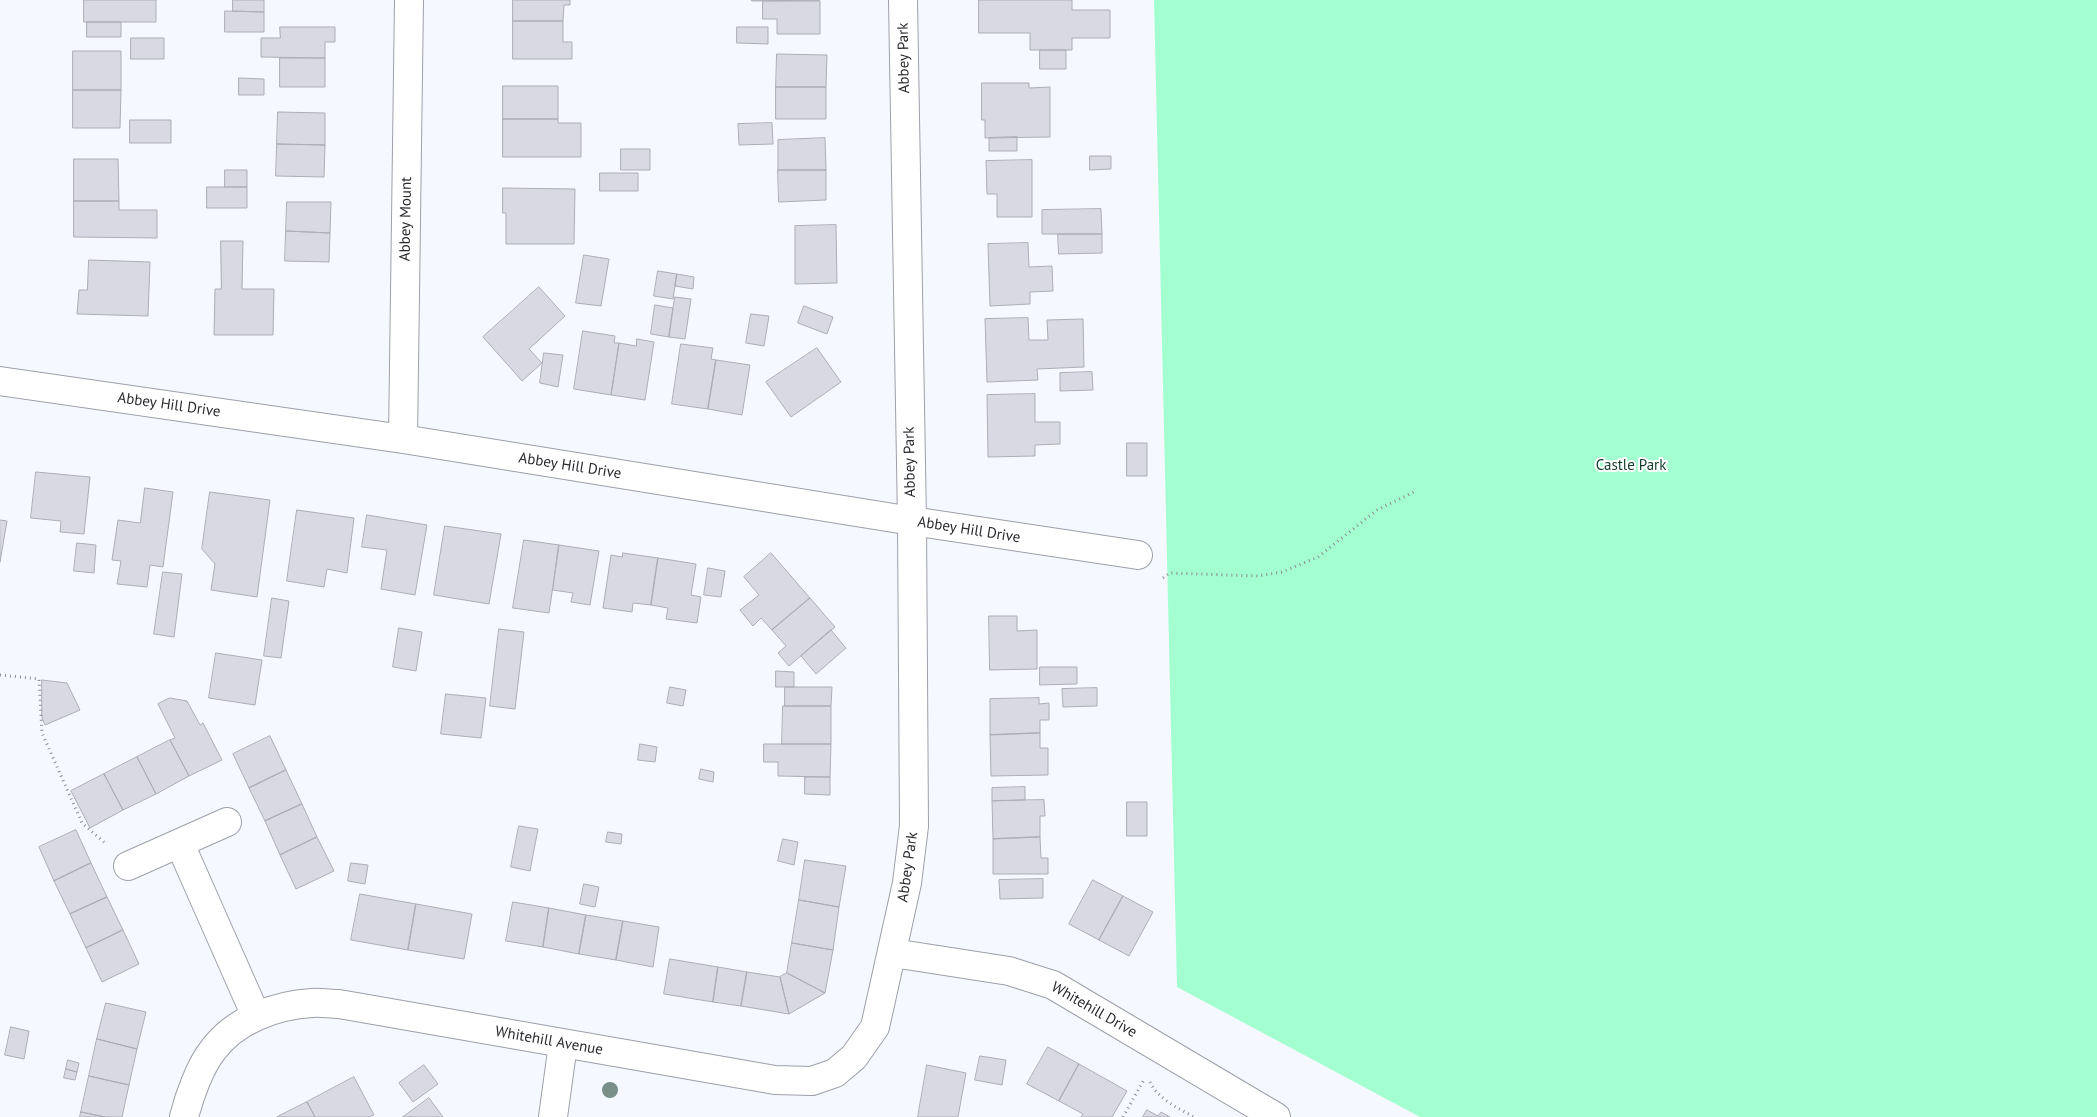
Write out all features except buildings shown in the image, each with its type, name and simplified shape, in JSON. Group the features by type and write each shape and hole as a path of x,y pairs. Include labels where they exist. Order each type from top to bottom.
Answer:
{"street":[{"name":"Abbey Mount","path":"403,439 409,0"},
{"name":"Abbey Park","path":"893,953 907,883 914,826 912,521 902,0"},
{"name":"Abbey Hill Drive","path":"0,381 403,439 912,521 1138,555"},
{"path":"128,866 228,822"},
{"path":"180,844 256,1016"},
{"name":"Whitehill Avenue","path":"184,1117 189,1097 212,1050 232,1031 256,1016 284,1007 312,1002 339,1004 775,1080 812,1081 835,1073 854,1057 875,1026 893,953"},
{"name":"Whitehill Drive","path":"893,953 1009,971 1053,985 1276,1117"},
{"path":"553,1117 563,1044"}],"path":[{"path":"1138,555 1148,580 1160,580 1170,573 1258,576 1282,572 1318,557 1377,510 1414,492"},
{"path":"0,675 38,679 42,733 82,823 117,852 128,866"},
{"path":"1122,1117 1146,1075 1153,1088 1166,1100 1194,1117"}],"green space":[{"name":"Castle Park","path":"1154,0 2097,0 2097,1117 1420,1117 1177,987"}]}
